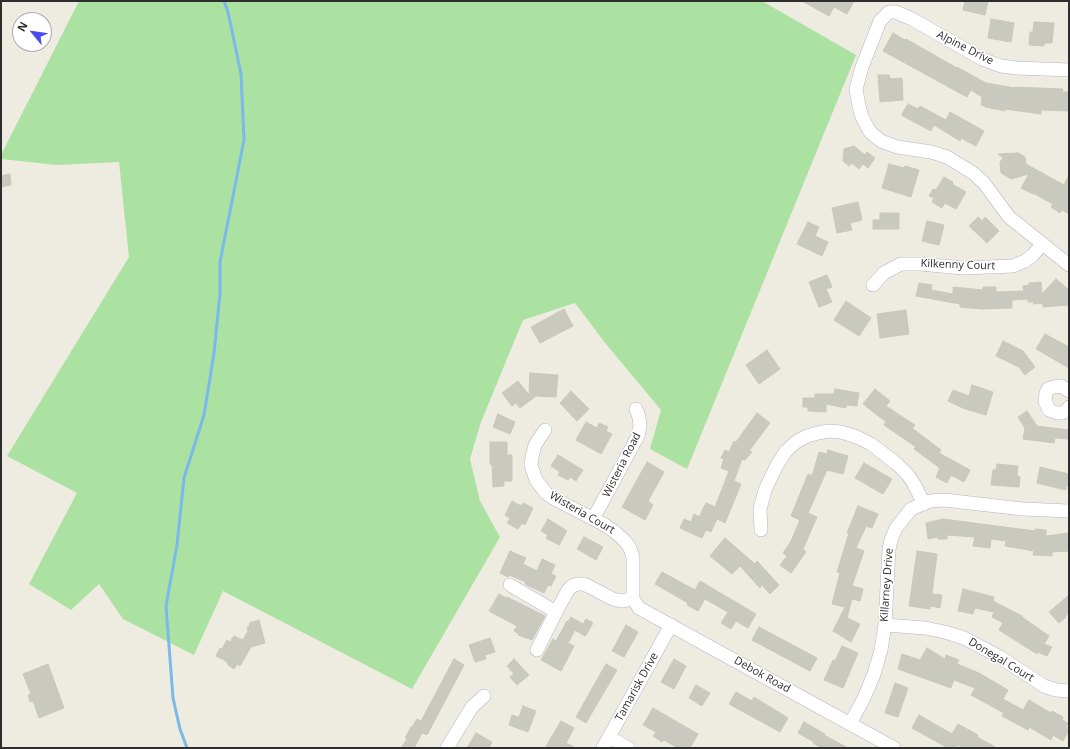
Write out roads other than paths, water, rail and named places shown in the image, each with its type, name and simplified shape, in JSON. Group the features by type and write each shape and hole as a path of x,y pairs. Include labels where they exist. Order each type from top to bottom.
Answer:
{"street":[{"name":"Alpine Drive","path":"1042,244 1009,218 984,183 973,173 947,157 931,152 897,147 881,141 870,132 862,117 856,88 862,66 880,21 889,12 896,12 912,19 982,59 1001,66 1069,70"},
{"path":"1042,244 1069,265"},
{"name":"Kilkenny Court","path":"873,285 884,272 901,264 920,264 964,268 1013,266 1025,261 1033,255 1042,244"},
{"path":"1069,391 1061,386 1048,389 1045,401 1049,410 1057,413 1062,413 1068,410 1069,407"},
{"name":"Wisteria Road","path":"593,519 638,436 640,426 639,416 636,409"},
{"name":"Wisteria Court","path":"545,430 535,445 532,457 531,465 536,480 545,492 552,497 616,532 625,540 633,557 633,599"},
{"path":"761,530 760,508 765,490 776,465 786,451 796,442 807,436 818,433 841,432 857,437 871,444 897,464 908,475 924,504"},
{"name":"Killarney Drive","path":"850,724 864,698 874,674 881,650 891,540 896,528 911,510 930,501 944,500 1022,509 1069,511"},
{"path":"537,650 568,590 572,586 584,584 613,599 621,601 633,599"},
{"path":"510,585 556,612"},
{"name":"Debok Road","path":"633,599 639,608 894,748"},
{"name":"Tamarisk Drive","path":"606,743 671,625"},
{"name":"Donegal Court","path":"884,625 925,628 964,638 1000,657 1044,686 1056,690 1069,691"},
{"path":"446,748 472,707 484,696"},
{"path":"606,743 628,748"}],"waterway":[{"path":"187,748 180,729 173,698 166,606 177,545 184,478 204,415 214,353 220,293 220,262 244,140 241,74 228,12 224,1"}]}
